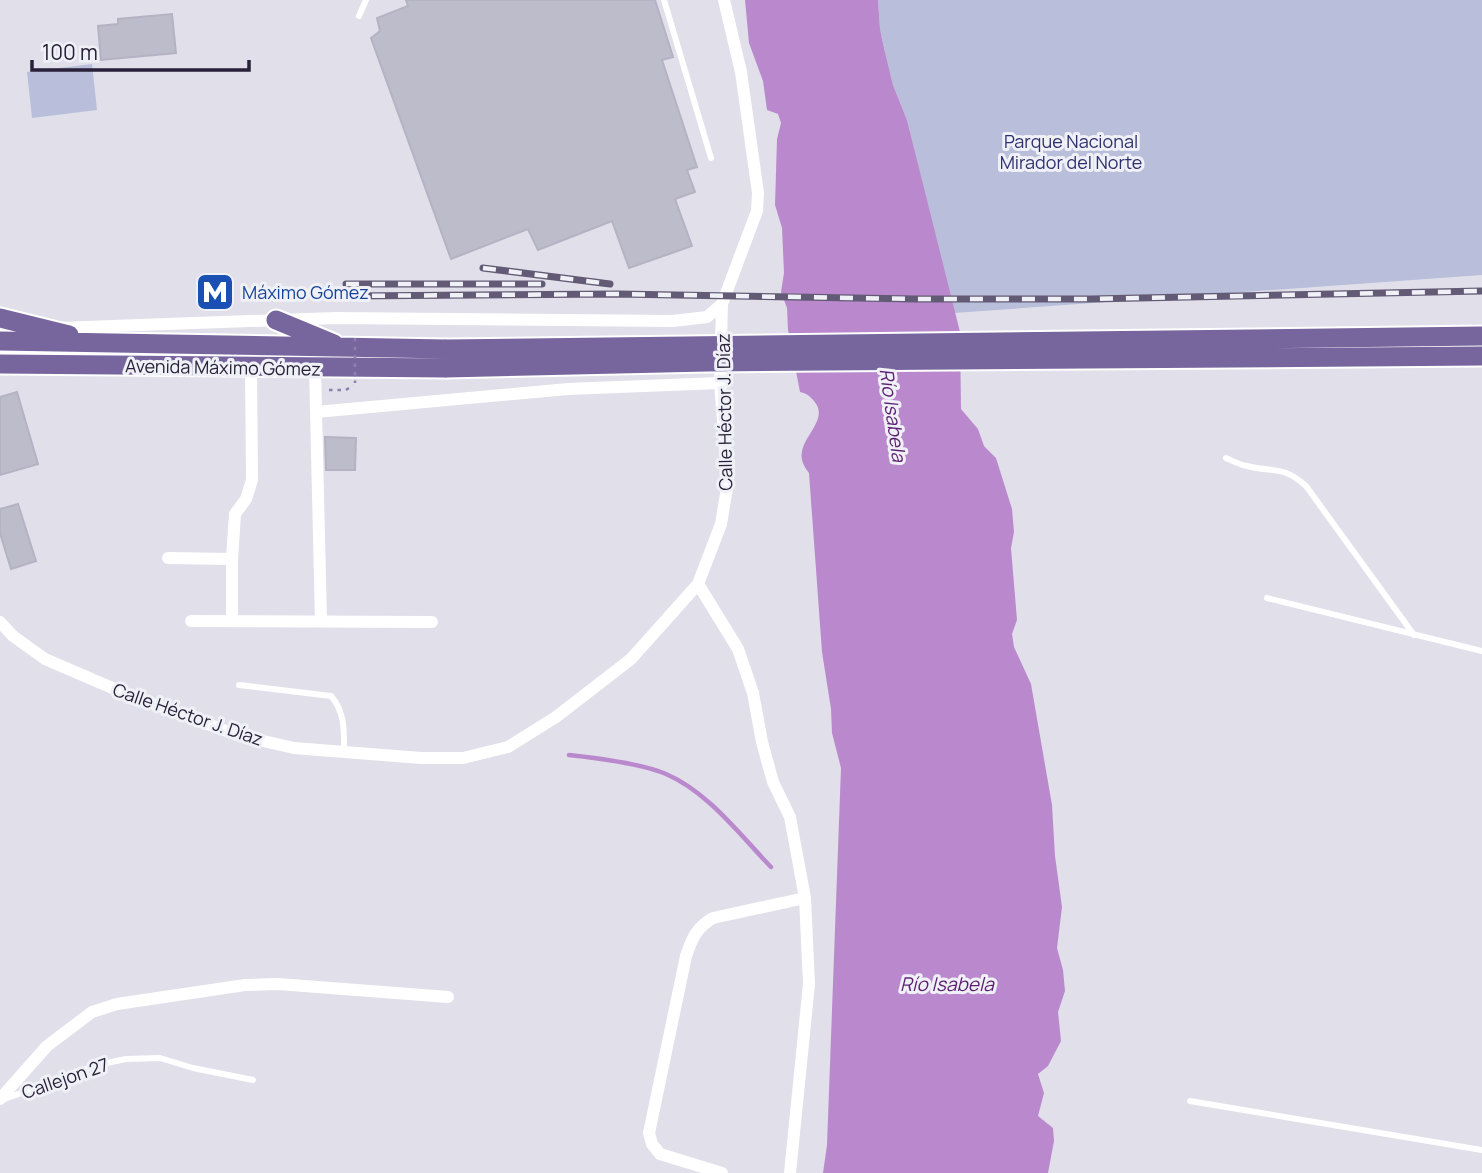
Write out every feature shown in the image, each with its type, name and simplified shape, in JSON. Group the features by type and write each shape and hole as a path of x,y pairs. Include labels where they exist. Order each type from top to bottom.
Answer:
{"main road":[{"path":"0,318 100,343"},
{"path":"276,320 350,343"},
{"path":"446,358 1482,336"},
{"name":"Avenida Máximo Gómez","path":"0,341 350,343 446,358"},
{"path":"446,358 734,362 1482,356"},
{"name":"Avenida Máximo Gómez","path":"0,364 315,368 446,358"}],"street":[{"name":"Calle Héctor J. Díaz","path":"0,622 13,636 45,659 124,693 237,735 294,748 421,758 463,758 508,747 556,717 631,659 698,584 721,524 729,482 720,383 722,304 757,211 758,193 741,72 724,0"},
{"path":"44,328 276,320 673,321 707,317 722,304"},
{"path":"232,621 235,514 246,499 252,480 250,368"},
{"path":"315,368 321,621"},
{"path":"316,412 568,389 720,383"},
{"path":"168,558 232,559"},
{"path":"698,584 738,649 754,694 762,742 773,782 790,817 805,898 809,984 790,1173"},
{"path":"191,621 432,622"},
{"path":"722,1173 660,1154 652,1144 649,1133 686,956 693,936 701,925 713,918 805,898"},
{"path":"0,1100 47,1046 92,1012 117,1004 245,985 303,986 448,997"}],"lane":[{"path":"359,16 366,0"},
{"path":"664,0 711,158"},
{"path":"1226,458 1246,466 1281,470 1295,476 1306,486 1414,635"},
{"path":"1267,598 1482,651"},
{"path":"239,685 331,696 338,704 343,718 344,753"},
{"name":"Callejon 27","path":"0,1100 97,1065 127,1059 160,1058 193,1068 253,1080"},
{"path":"1190,1101 1482,1150"}],"path":[{"path":"316,391 346,390 355,383 350,343"}],"green space":[{"name":"Parque Nacional Mirador del Norte","path":"878,0 1482,0 1482,275 954,313 907,120 893,85 884,48"},
{"path":"92,64 97,110 32,118 27,72"}],"water":[{"name":"Río Isabela","path":"745,0 878,0 880,29 893,85 907,120 960,332 961,409 978,429 984,446 996,458 1012,509 1014,532 1011,548 1017,620 1012,634 1014,647 1031,684 1052,805 1062,907 1057,948 1065,991 1058,1012 1061,1041 1048,1066 1038,1074 1044,1093 1038,1116 1053,1128 1054,1141 1048,1173 823,1173 827,1145 841,768 832,733 822,652 809,473 802,458 804,446 819,414 812,399 800,392 788,330 787,308 781,292 784,273 782,228 775,205 777,139 781,123 778,114 767,110 763,81 749,43"}],"building":[{"path":"406,0 655,0 673,57 662,60 697,167 687,170 695,192 675,199 692,246 629,268 612,221 538,250 528,229 451,259 371,38 380,31 377,18 408,6"},
{"path":"172,14 176,53 101,60 98,26 118,24 118,19"},
{"path":"17,392 38,464 0,475 0,397"},
{"path":"325,437 356,438 355,470 326,470"},
{"path":"18,504 36,561 11,569 0,533 0,509"}],"waterway":[{"path":"569,755 644,767 681,782 723,815 771,867"}],"railway":[{"path":"483,268 610,284"},
{"path":"346,284 542,284"},
{"path":"346,296 618,294 1091,299 1482,291"}],"place":[{"name":"Máximo Gómez","path":"215,292"}]}
